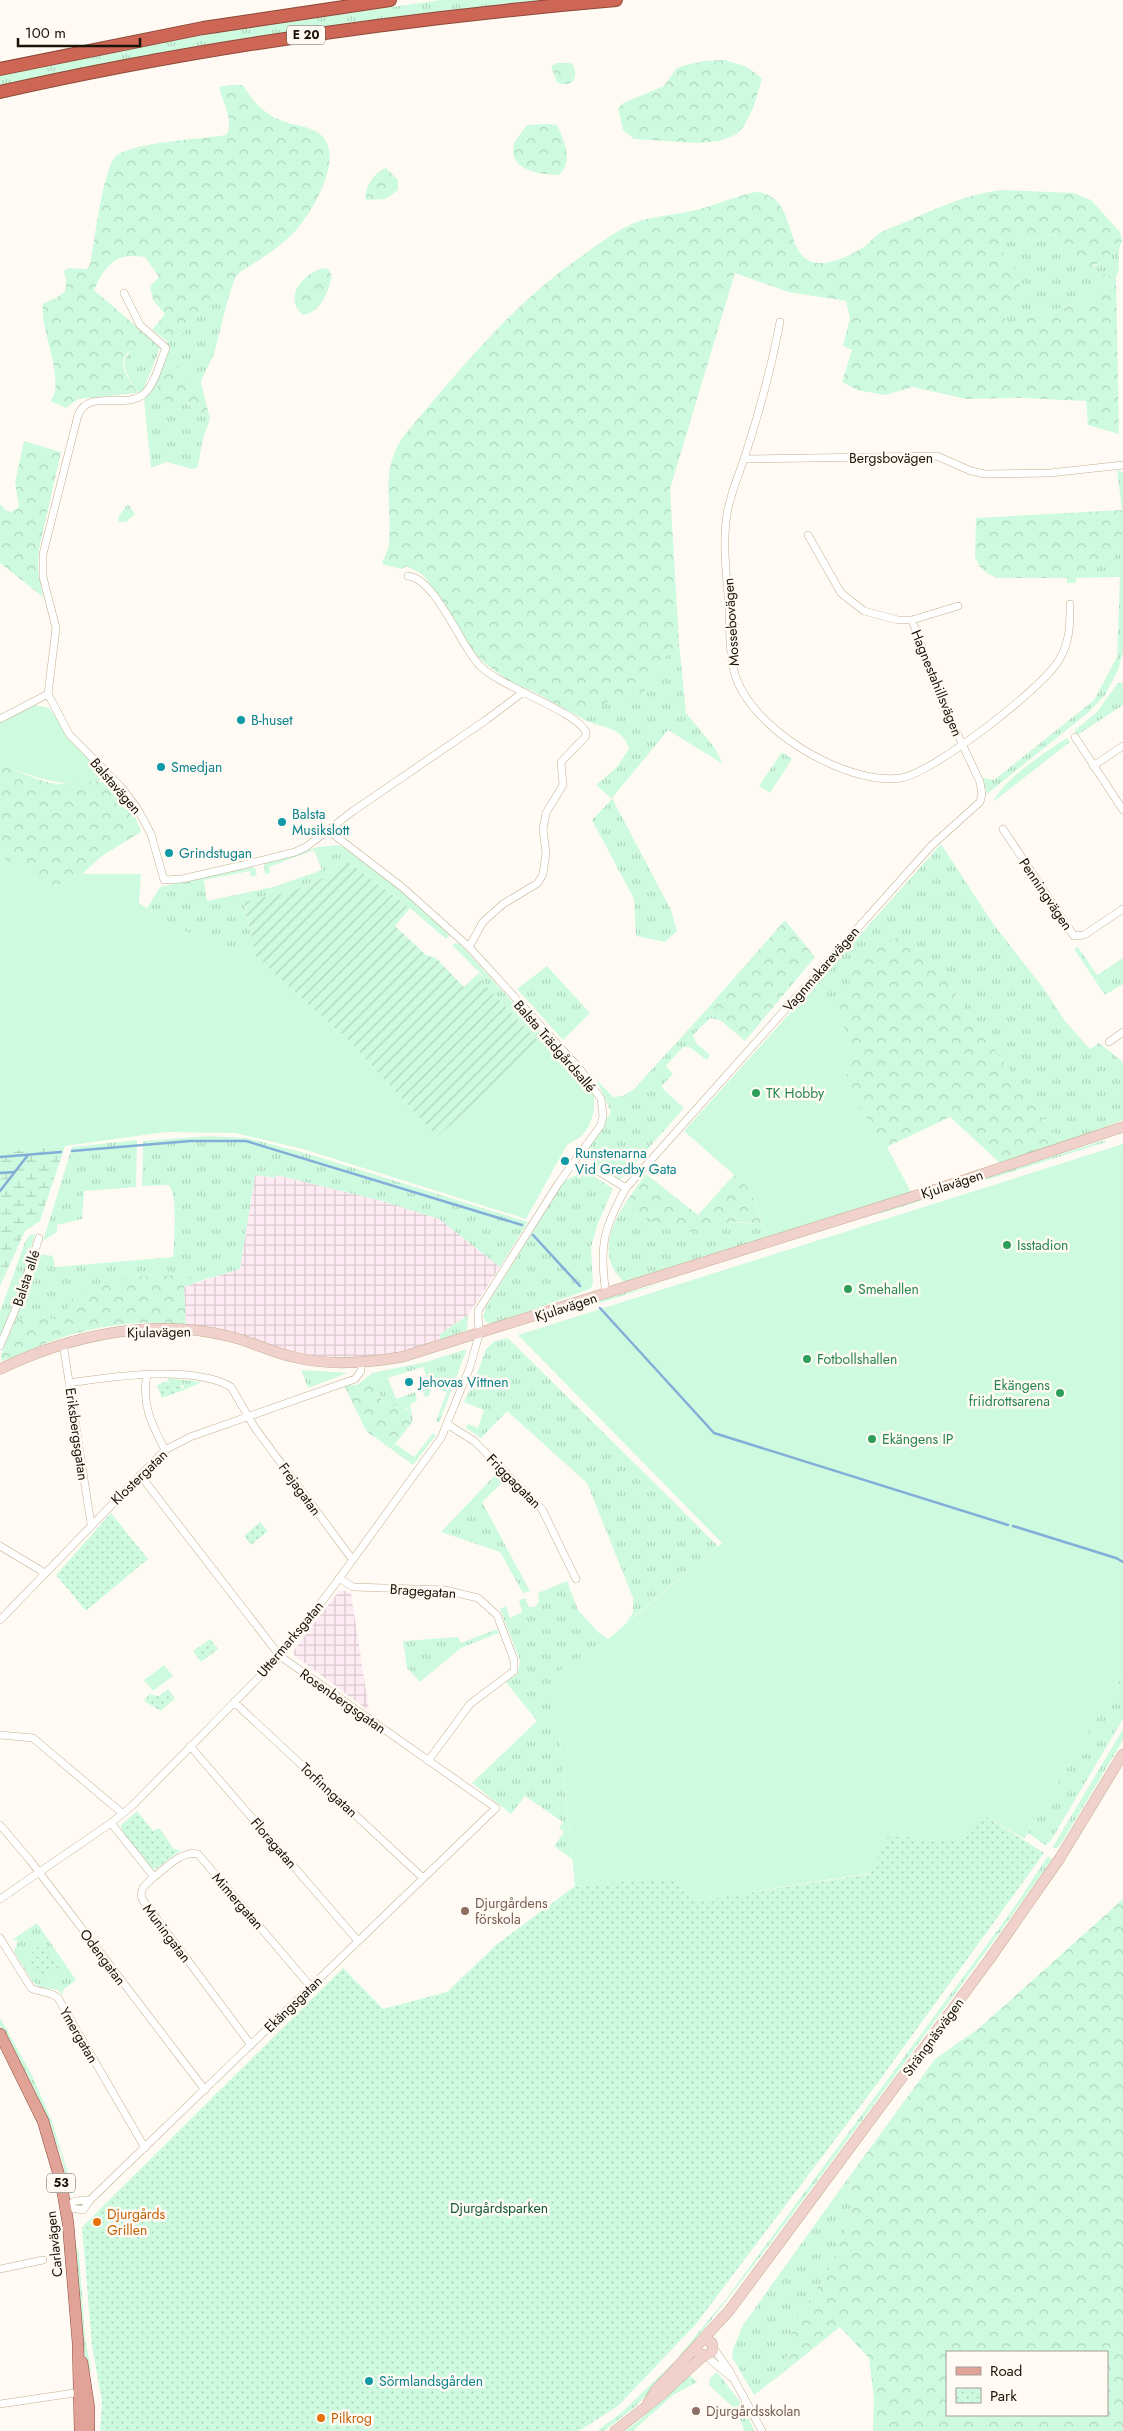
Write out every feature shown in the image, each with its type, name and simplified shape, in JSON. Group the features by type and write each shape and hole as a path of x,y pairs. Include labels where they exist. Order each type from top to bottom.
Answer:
{"highway":[{"name":"E 20","path":"0,69 203,28 390,0"},
{"name":"E 20","path":"0,92 147,62 291,37 447,16 616,0"}],"main road":[{"name":"Carlavägen","path":"0,2034 43,2121 54,2151 66,2207 78,2344 89,2431"},
{"name":"Carlavägen","path":"80,2431 83,2391"}],"street":[{"path":"0,719 48,694 56,628 43,577 43,554 81,408 92,401 142,396 150,387 166,348 140,325 124,293"},
{"name":"Mossebovägen","path":"780,322 773,361 729,503 725,528 733,667 750,704 771,727 809,752 854,774 870,778 902,778 916,774 931,767 962,745 1052,672 1068,642 1070,604"},
{"name":"Bergsbovägen","path":"744,459 937,456 970,471 992,474 1060,472 1123,465"},
{"name":"Hagnestahillsvägen","path":"808,535 847,599 864,611 878,616 912,620 958,606"},
{"path":"408,576 414,576 426,586 450,619 480,667 522,693 581,723 586,732 586,736 561,762 563,785 546,813 542,829 546,853 543,874 538,883 503,904 487,917 469,947"},
{"name":"Hagnestahillsvägen","path":"912,620 928,666 962,745"},
{"name":"Balstavägen","path":"48,694 69,734 122,788 138,808 151,834 164,880 182,879 295,852 329,831 353,811 486,720 522,693"},
{"path":"1075,737 1123,810"},
{"name":"Vagnmakarevägen","path":"606,1294 602,1270 604,1235 610,1217 626,1188 931,846 980,802 982,794 980,782 962,745"},
{"path":"1093,766 1123,746"},
{"name":"Penningvägen","path":"1003,830 1074,936 1084,935 1123,909"},
{"name":"Balsta Trädgårdsallé","path":"329,831 402,887 469,947 580,1069 600,1099 603,1116 600,1126 571,1165 478,1311 478,1335"},
{"path":"1109,1042 1123,1032"},
{"name":"Kjulavägen","path":"0,1369 63,1343 138,1330 186,1330 227,1335 292,1357 318,1362 361,1362 402,1358 1123,1127"},
{"path":"571,1165 598,1171 626,1188"},
{"name":"Balsta allé","path":"0,1346 18,1304 39,1238"},
{"name":"Uttermarksgatan","path":"0,1899 111,1823 280,1656 441,1438 470,1367 478,1335"},
{"name":"Eriksbergsgatan","path":"63,1343 92,1524"},
{"name":"Klostergatan","path":"0,1620 165,1450 190,1437 356,1379 361,1371 361,1362"},
{"path":"147,1375 145,1400 147,1411 165,1450"},
{"name":"Frejagatan","path":"69,1383 107,1377 147,1375 191,1376 226,1384 237,1394 248,1417 352,1560"},
{"name":"Friggagatan","path":"447,1424 474,1441 542,1509 576,1579"},
{"name":"Rosenbergsgatan","path":"140,1475 280,1656 496,1808"},
{"path":"0,1546 45,1573"},
{"name":"Bragegatan","path":"339,1578 353,1587 445,1590 468,1595 482,1601 497,1615 514,1660 514,1672 470,1704 428,1761"},
{"name":"Torfinngatan","path":"234,1702 423,1878"},
{"path":"0,1735 33,1738 122,1813"},
{"name":"Floragatan","path":"190,1746 358,1942"},
{"name":"Strängnäsvägen","path":"705,2339 729,2311 994,1952 1060,1858 1123,1754"},
{"name":"Ekängsgatan","path":"66,2207 75,2201 90,2200 496,1808"},
{"path":"111,1823 154,1877"},
{"name":"Odengatan","path":"0,1825 39,1872 205,2090"},
{"name":"Mimergatan","path":"154,1877 183,1855 198,1854 311,1987"},
{"name":"Muningatan","path":"154,1877 143,1886 140,1893 142,1899 251,2046"},
{"name":"Ymergatan","path":"0,1938 31,1988 38,1992 54,1994 58,1998 145,2148"},
{"path":"0,2269 44,2260"},
{"name":"Strängnäsvägen","path":"714,2347 729,2311"},
{"path":"648,2403 656,2390 696,2347 699,2341 705,2339 710,2341 729,2370 731,2377"},
{"path":"696,2347 698,2353 731,2377 748,2402 762,2431"},
{"path":"615,2431 648,2403 661,2395 704,2356 711,2354 714,2347"},
{"path":"0,2404 83,2391"}],"shaded area":[{"path":"255,1175 275,1178 276,1175 382,1201 439,1219 500,1267 468,1315 440,1334 440,1340 397,1353 363,1357 317,1357 280,1351 232,1331 186,1326 184,1287 240,1269"},
{"path":"343,1590 351,1593 369,1711 294,1655 294,1650 339,1591"}],"green space":[{"path":"441,0 556,0 346,23 276,33 138,57 0,87 0,75 20,70 218,32"},
{"path":"725,60 747,67 762,78 754,106 744,126 737,134 720,141 696,143 634,139 623,130 618,108 623,103 664,86 676,69 682,66 704,61"},
{"path":"556,63 570,63 573,65 575,78 571,83 557,83 551,66"},
{"path":"243,85 258,105 269,115 311,129 321,135 328,145 330,159 327,174 314,205 296,231 270,253 240,272 235,278 228,299 214,294 184,332 167,341 152,330 165,314 153,300 150,286 159,277 145,257 126,257 113,262 107,267 94,290 156,343 160,347 158,353 134,350 125,356 123,361 125,372 138,393 78,399 66,408 50,401 56,382 43,314 43,304 63,293 66,285 64,271 68,268 86,269 90,265 103,191 115,157 135,148 226,135 229,118 219,87"},
{"path":"527,125 557,125 565,144 566,164 564,170 559,175 528,170 516,161 513,154 517,138"},
{"path":"386,168 398,180 398,190 385,199 366,200 368,186 371,181"},
{"path":"1003,190 1073,193 1091,200 1120,232 1122,240 1119,250 1103,261 1090,266 1077,264 1061,254 1059,242 1053,234 1039,236 1033,242 1007,231 1000,236 1002,251 1017,272 1021,290 1010,302 1005,320 1013,325 1028,316 1092,300 1104,274 1116,277 1119,434 1088,425 1086,401 1023,398 966,399 913,387 885,395 857,390 842,382 852,350 843,346 850,318 846,301 788,292 735,273 670,489 679,643 660,662 651,683 641,694 616,697 581,718 531,690 518,687 488,666 473,652 455,620 423,575 407,566 401,569 382,564 389,545 388,488 391,463 402,438 464,365 529,298 553,277 613,235 642,220 700,209 758,192 771,196 780,205 800,252 807,260 825,263 849,255 865,246 883,231 943,206 987,192"},
{"path":"1007,230 1033,242 1039,236 1053,234 1059,242 1061,254 1095,266 1119,250 1119,269 1116,277 1104,274 1092,300 1028,316 1013,325 1005,320 1017,272 1002,251 1000,236"},
{"path":"323,268 328,269 332,276 326,295 315,310 303,315 297,308 295,294 303,280"},
{"path":"214,294 228,299 214,354 201,381 202,387 194,387 185,371 173,401 187,404 210,419 202,442 198,467 192,469 166,462 151,468 144,400 168,349 167,341 184,332"},
{"path":"137,348 158,353 143,391 138,393 127,375 124,363 130,352"},
{"path":"177,365 185,371 194,386 202,387 210,419 187,404 157,398 158,383 166,366"},
{"path":"24,441 61,452 39,549 38,568 43,597 0,563 0,504 5,510 11,512 19,507 15,482"},
{"path":"1117,470 1123,472 1123,652 1118,670 1105,695 1089,712 987,794 983,778 994,780 1094,700 1117,657 1120,577 1076,578 1076,583 1067,583 1067,578 1122,547 1122,510"},
{"path":"128,504 135,514 126,522 119,522 118,517"},
{"path":"1122,510 1122,547 1113,559 1067,578 997,578 988,574 980,567 975,557 976,518"},
{"path":"679,643 686,713 715,748 723,764 668,730 612,798 671,910 677,931 665,942 636,936 634,899 592,820 612,799 596,785 616,768 629,749 626,741 615,731 581,718 616,697 641,694 651,683 660,662"},
{"path":"1118,683 1123,683 1123,705 1076,736 1075,730 1096,713"},
{"path":"35,705 49,708 80,750 109,778 80,783 66,783 40,778 0,763 0,722"},
{"path":"1067,738 1070,742 993,802 998,793 1015,775"},
{"path":"782,752 792,759 770,793 759,786"},
{"path":"0,763 31,777 51,783 97,781 104,783 125,801 135,817 141,832 102,856 82,874 57,886 40,882 0,856"},
{"path":"941,844 994,925 1044,989 1065,1021 1090,1049 1099,1043 1123,1062 1123,1120 1061,1143 947,982 839,1009 843,1022 809,992"},
{"path":"337,845 344,847 395,885 450,934 446,939 410,908 344,859 328,876 293,891 244,903 256,957 176,928 147,908 160,887 252,867 255,868 257,875 251,877 250,871 204,880 207,901 273,887 322,870 314,850 269,867 270,873 265,874 264,864 318,847"},
{"path":"0,856 40,882 57,886 82,874 141,874 139,903 176,928 256,957 350,1042 437,1137 547,1040 581,1075 594,1095 594,1112 589,1126 582,1136 567,1145 526,1219 303,1149 235,1133 166,1132 65,1146 0,1151"},
{"path":"344,859 410,908 395,926 426,955 436,958 464,987 479,973 483,977 480,980 542,1045 437,1137 350,1042 256,957 244,902 293,891 328,876"},
{"path":"785,920 815,957 745,1041 707,1009"},
{"path":"897,938 947,982 1061,1143 1000,1163 950,1117 887,1147 843,1085 852,1059 839,1009 862,949"},
{"path":"455,943 460,944 547,1040 542,1045 480,980 483,976 452,945"},
{"path":"1078,947 1097,975 1123,958 1123,984 1105,995 1074,949"},
{"path":"547,966 590,1013 563,1040 517,989"},
{"path":"809,992 843,1022 852,1059 843,1085 887,1147 911,1192 767,1237 750,1189 684,1131"},
{"path":"707,1009 722,1021 710,1018 693,1035 696,1043 710,1055 707,1060 689,1047 683,1047 666,1066 673,1074 661,1087 684,1108 623,1177 619,1179 595,1164 588,1156 587,1150 611,1112 596,1079 613,1097 623,1096 634,1089"},
{"path":"207,1136 247,1138 312,1155 528,1222 500,1267 439,1219 382,1201 276,1175 276,1178 255,1175 240,1269 197,1282 185,1273 157,1277 131,1275 68,1309 57,1320 34,1315 15,1321 37,1258 41,1254 53,1256 55,1267 173,1257 175,1220 172,1191 169,1185 142,1186 143,1141"},
{"path":"137,1140 136,1187 84,1191 82,1219 57,1225 57,1232 43,1241 72,1147"},
{"path":"1105,1140 1106,1142 879,1214 878,1212"},
{"name":"Ekängens IP","path":"1123,1144 1123,1675 1024,1839 983,1814 965,1839 934,1841 889,1834 870,1873 695,1901 671,1878 575,1886 553,1675 608,1639 722,1543 518,1335"},
{"path":"65,1146 40,1221 25,1231 0,1286 0,1151"},
{"path":"591,1174 613,1189 598,1223 591,1247 593,1284 590,1289 493,1324 486,1322 483,1316 487,1305 564,1181 576,1175"},
{"path":"646,1174 698,1215 734,1175 750,1189 762,1224 726,1223 714,1229 709,1235 676,1229 654,1221 635,1210 626,1202"},
{"path":"626,1202 630,1206 714,1228 725,1222 762,1224 767,1237 624,1282 616,1273 611,1263 609,1243 615,1222"},
{"path":"35,1234 15,1304 0,1337 0,1312 25,1242 30,1235"},
{"path":"185,1273 197,1282 184,1287 186,1326 137,1323 103,1327 55,1340 1,1361 1,1355 15,1321 34,1315 57,1320 68,1309 74,1293 131,1275 157,1277"},
{"path":"669,1281 590,1306 590,1303"},
{"path":"468,1315 467,1330 440,1340 440,1334"},
{"path":"508,1338 718,1546 625,1624 633,1613 633,1598 587,1483 507,1411 481,1438 466,1428 468,1424 478,1428 484,1410 464,1402 486,1349 495,1341"},
{"path":"467,1349 439,1423 436,1421 447,1392 432,1387 429,1396 425,1397 422,1389 430,1386 423,1367 388,1378 396,1399 415,1392 417,1401 410,1404 413,1421 411,1421 408,1409 399,1405 385,1407 374,1385 372,1373 426,1362"},
{"path":"301,1370 348,1373 308,1388"},
{"path":"372,1373 374,1385 385,1407 399,1405 408,1410 411,1421 413,1421 391,1449 366,1431 344,1385 357,1385"},
{"path":"168,1378 202,1382 184,1390 183,1385 169,1384"},
{"path":"167,1381 169,1384 178,1382 184,1390 162,1398 157,1385"},
{"path":"433,1433 436,1435 413,1465 391,1449 396,1444 414,1457"},
{"path":"498,1472 506,1479 482,1502 530,1591 523,1593 500,1552 441,1532"},
{"path":"111,1513 148,1559 86,1611 56,1575"},
{"path":"260,1522 268,1531 251,1545 244,1536"},
{"path":"567,1581 578,1610 599,1633 608,1639 553,1675 572,1859 554,1846 564,1832 559,1828 563,1822 525,1796 511,1814 472,1783 537,1721 505,1681 517,1675 520,1661 500,1609 506,1606 510,1618 522,1612 519,1600 525,1598 529,1607 535,1607 539,1601 538,1593"},
{"path":"497,1629 499,1633 461,1648 420,1682 407,1668 403,1641 458,1637 461,1643"},
{"path":"210,1639 218,1649 201,1662 193,1651"},
{"path":"164,1665 173,1676 153,1691 144,1680"},
{"path":"1123,1675 1123,1719 1050,1842 1045,1845 1028,1833"},
{"path":"168,1689 175,1698 161,1711 144,1701 149,1694 159,1696"},
{"path":"1123,1729 1123,1740 1062,1842 1057,1848 1052,1848"},
{"path":"137,1811 153,1831 159,1828 174,1849 181,1850 156,1869 151,1868 121,1830 121,1825"},
{"name":"Djurgårdsparken","path":"983,1814 1044,1853 877,2084 696,2324 618,2406 579,2431 100,2431 102,2401 92,2346 82,2227 343,1968 383,2009 447,1992 496,1945 575,1886 671,1878 695,1901 869,1874 889,1834 934,1841"},
{"path":"1048,1856 1052,1859 962,1984 778,2234 681,2358 679,2356 726,2299 1013,1909"},
{"path":"1123,1899 1123,2431 873,2431 874,2399 869,2358 840,2327 784,2372 792,2328 828,2271 851,2218 849,2177 935,2059 978,2029"},
{"path":"37,1923 76,1980 63,1990 62,1995 58,1990 40,1987 33,1982 14,1952 18,1941 12,1940"},
{"path":"46,1946 59,1967 56,1971 38,1975 30,1960 34,1948"},
{"path":"0,2018 32,2075 51,2119 75,2195 69,2190 61,2155 33,2087 0,2026"},
{"path":"849,2177 851,2218 828,2271 792,2328 784,2372 754,2395 732,2357 733,2349 743,2325"},
{"path":"75,2242 79,2254 85,2337 91,2370 89,2373 82,2342"},
{"path":"674,2362 676,2364 636,2406 604,2431 597,2431 621,2413"},
{"path":"717,2372 741,2403 742,2407 737,2411 709,2385 710,2378"},
{"path":"687,2373 697,2382 673,2395 633,2431 625,2431 642,2418"},
{"path":"747,2414 754,2431 744,2431 739,2416"}],"waterway":[{"path":"72,1151 190,1141 246,1141 522,1225"},
{"path":"0,1157 61,1152"},
{"path":"0,1191 28,1155"},
{"path":"0,1173 15,1172"},
{"path":"533,1235 580,1286"},
{"path":"600,1308 714,1433 1008,1525"},
{"path":"1013,1526 1116,1558 1123,1562"}],"place":[{"name":"B-huset","path":"241,720"},
{"name":"Smedjan","path":"161,767"},
{"name":"Balsta Musikslott","path":"282,822"},
{"name":"Grindstugan","path":"169,853"},
{"name":"TK Hobby","path":"756,1093"},
{"name":"Runstenarna Vid Gredby Gata","path":"565,1161"},
{"name":"Isstadion","path":"1007,1245"},
{"name":"Smehallen","path":"848,1289"},
{"name":"Fotbollshallen","path":"807,1359"},
{"name":"Jehovas Vittnen","path":"409,1382"},
{"name":"Ekängens friidrottsarena","path":"1060,1393"},
{"name":"Ekängens IP","path":"872,1439"},
{"name":"Djurgårdens förskola","path":"465,1911"},
{"name":"Djurgårds Grillen","path":"97,2222"},
{"name":"Sörmlandsgården","path":"369,2381"},
{"name":"Djurgårdsskolan","path":"696,2411"},
{"name":"Pilkrog","path":"321,2418"}]}
